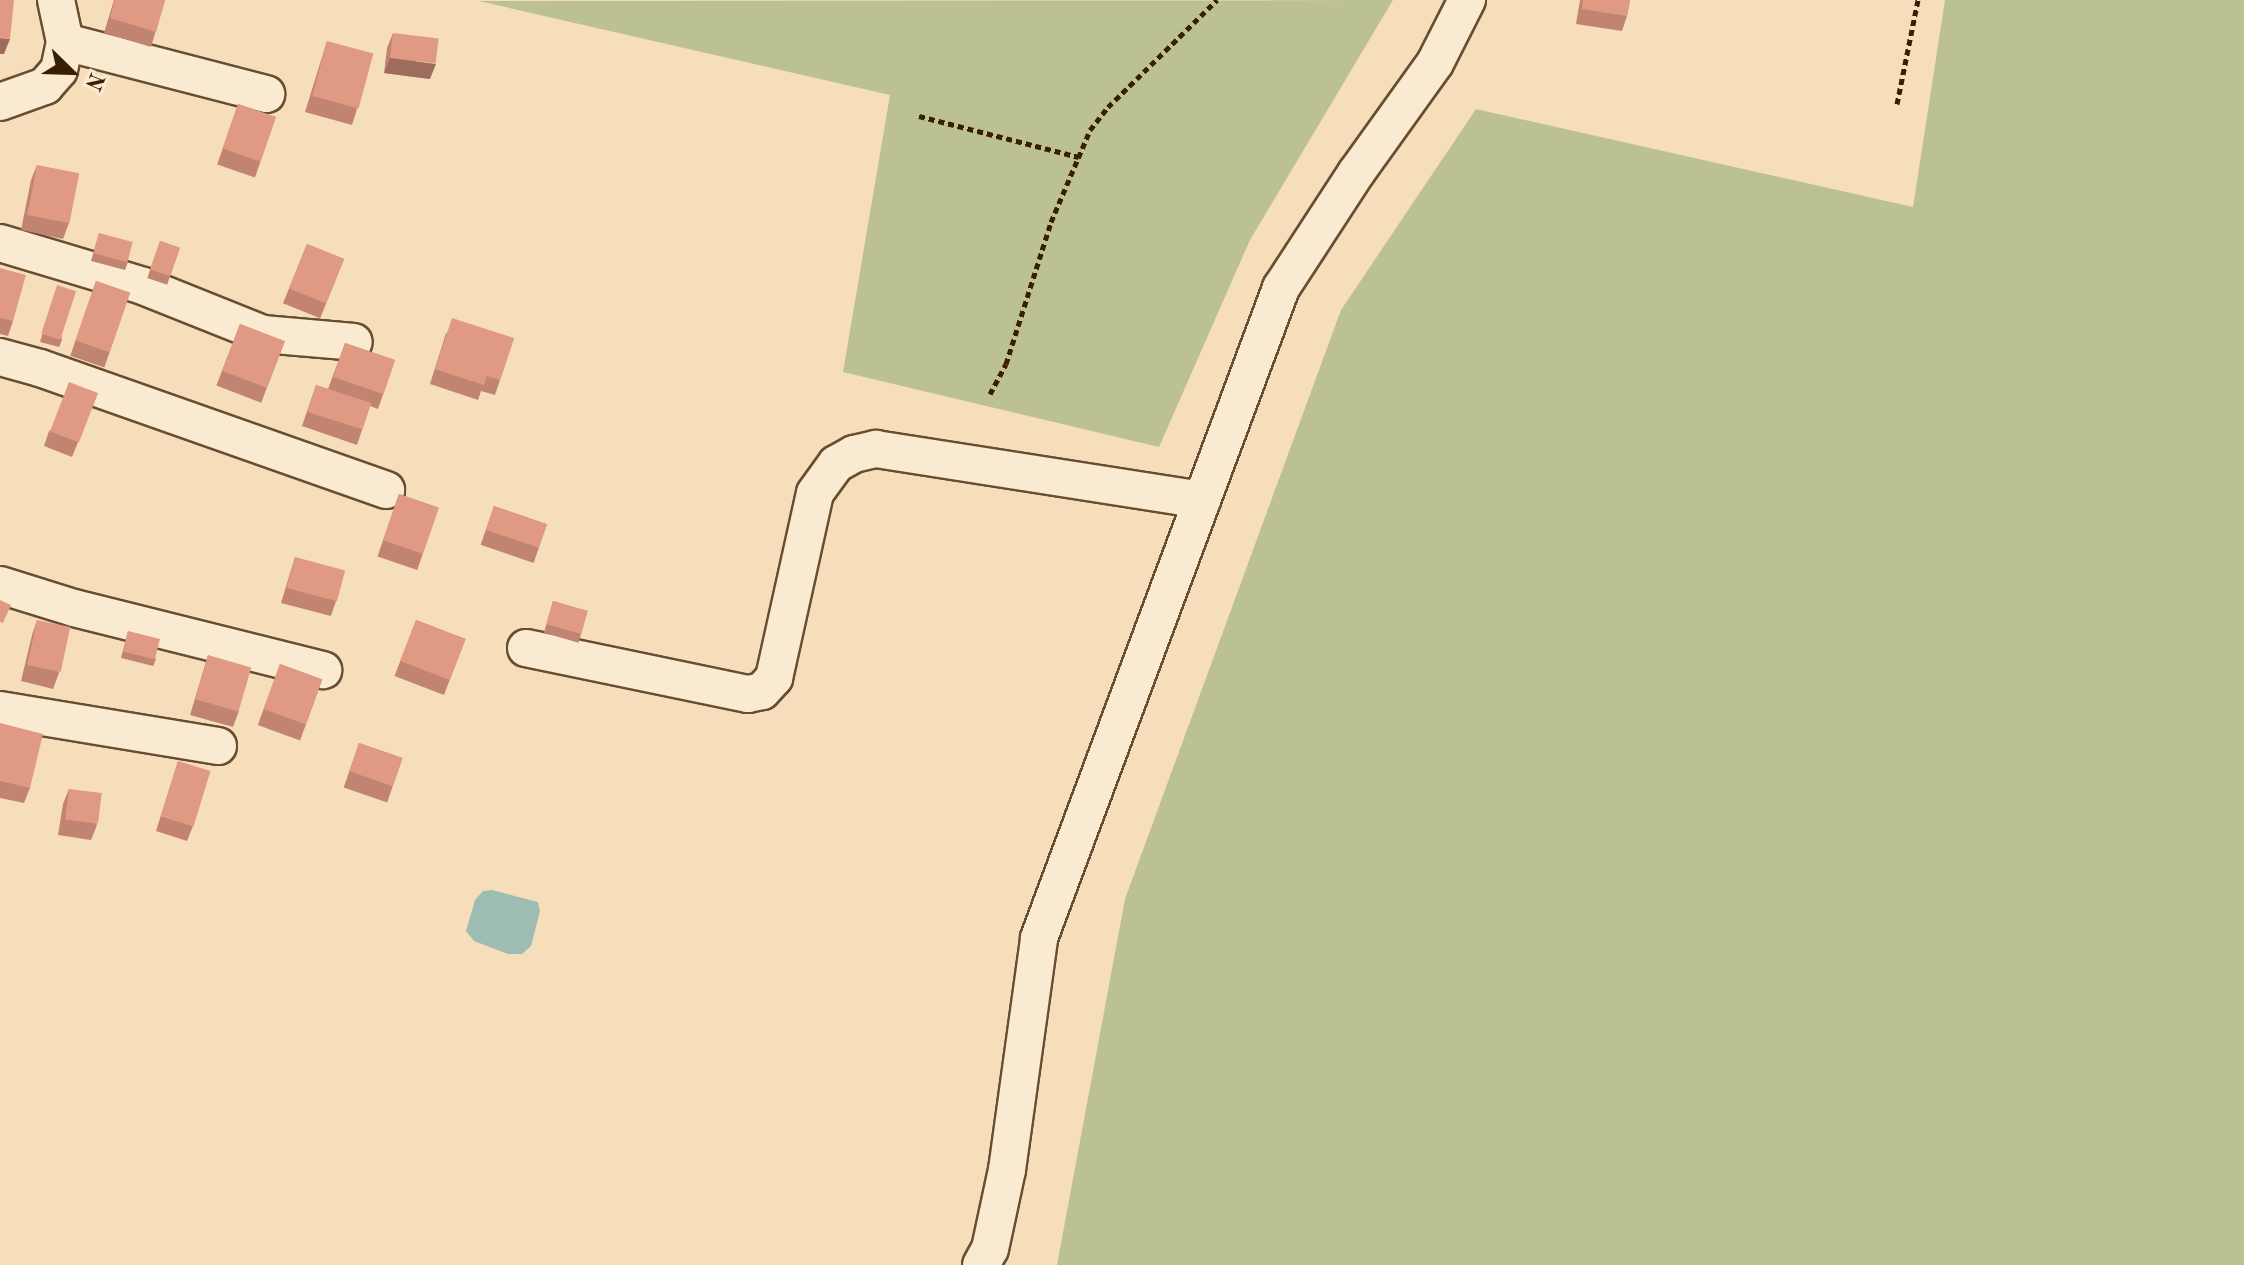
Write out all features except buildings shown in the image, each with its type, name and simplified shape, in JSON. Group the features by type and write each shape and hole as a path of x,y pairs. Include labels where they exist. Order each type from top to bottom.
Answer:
{"street":[{"path":"0,102 45,86 59,70 65,42 56,0"},
{"path":"981,1265 990,1249 1007,1170 1039,938 1281,288 1356,173 1435,63 1467,0"},
{"path":"65,42 266,94"},
{"path":"0,243 143,286 263,334 354,342"},
{"path":"0,357 40,368 386,490"},
{"path":"526,648 748,694 762,691 774,678 815,493 836,464 865,451 876,449 1202,500"},
{"path":"0,585 74,608 323,670"},
{"path":"0,710 218,746"}],"path":[{"path":"990,394 1006,364 1051,222 1090,130 1108,107 1217,0"},
{"path":"1897,104 1918,0"},
{"path":"919,116 1079,157"}],"green space":[{"path":"1393,0 1250,240 1159,447 843,372 890,95 479,1"},
{"path":"1945,0 2244,0 2244,1265 1057,1265 1125,899 1341,310 1476,109 1913,207"}],"water":[{"path":"492,890 538,902 540,911 531,946 522,954 508,954 474,941 466,931 475,900 483,891"}]}
